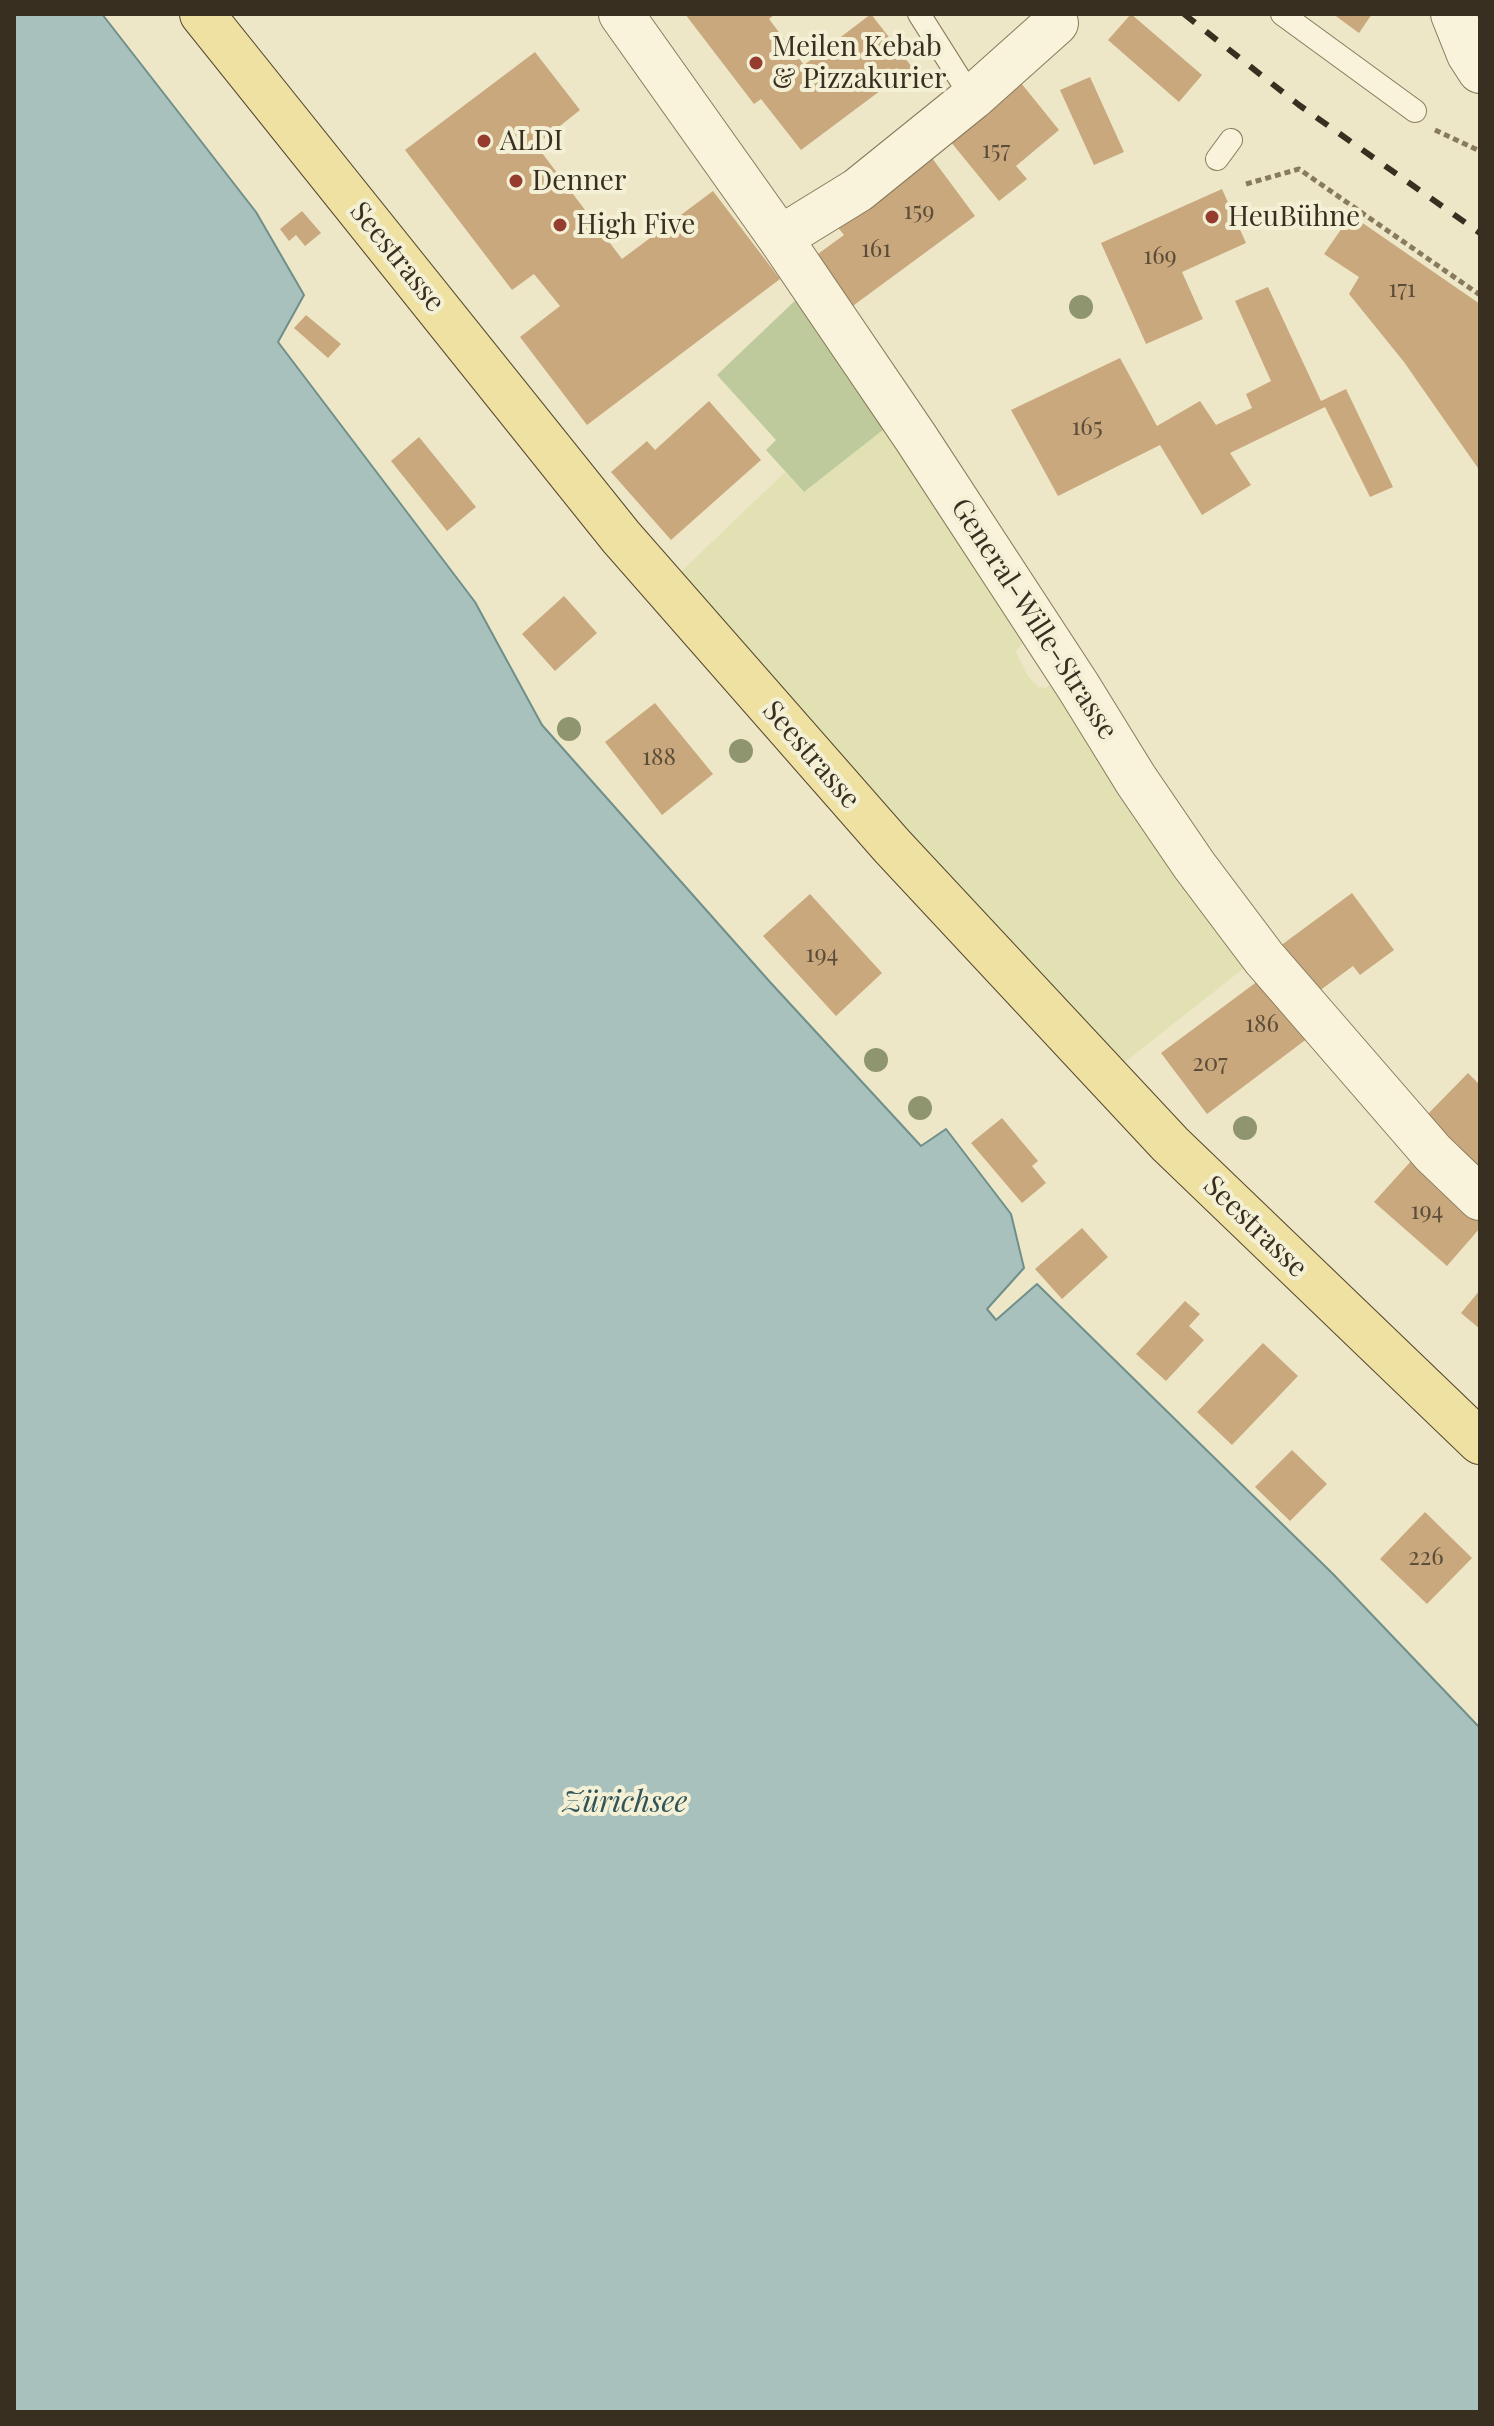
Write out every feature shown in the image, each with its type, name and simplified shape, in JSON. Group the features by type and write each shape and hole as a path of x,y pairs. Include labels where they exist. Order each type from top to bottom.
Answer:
{"main road":[{"name":"Seestrasse","path":"202,14 621,537 892,846 1170,1144 1480,1442"}],"street":[{"name":"General-Wille-Strasse","path":"621,14 780,238 925,451 1136,780 1203,876 1264,958 1433,1153 1480,1198"},
{"path":"1453,14 1469,54 1480,71"},
{"path":"780,238 858,190 972,98 1056,23"}],"lane":[{"path":"919,14 972,98"},
{"path":"1282,14 1415,111"},
{"path":"1217,159 1231,140"}],"path":[{"path":"1415,111 1420,123 1480,151"},
{"path":"1246,184 1299,169 1480,295"}],"green space":[{"path":"802,294 888,426 804,492 766,450 776,440 717,375"},
{"path":"888,426 1026,639 1016,652 1028,676 1038,687 1046,688 1053,682 1253,961 1106,1077 664,588 785,472 804,492"}],"water":[{"name":"Zürichsee","path":"14,14 102,14 256,212 304,295 278,342 475,602 542,725 770,982 921,1146 946,1129 1011,1214 1024,1268 987,1309 996,1320 1037,1284 1333,1574 1480,1728 1480,2412 14,2412"}],"building":[{"path":"685,14 775,14 769,19 804,65 871,14 912,67 801,150 761,99 754,104"},
{"path":"1131,14 1202,75 1179,102 1108,40"},
{"path":"1333,14 1372,14 1359,33"},
{"path":"535,52 580,110 536,145 622,259 713,191 780,279 587,425 520,337 560,306 534,274 512,290 405,150"},
{"path":"1090,77 1124,152 1094,165 1060,90"},
{"path":"1017,78 1059,130 1016,166 1027,179 999,201 946,136"},
{"path":"932,158 975,216 850,308 811,259 844,235 836,225"},
{"path":"1222,189 1246,243 1182,272 1203,319 1146,344 1101,243"},
{"path":"302,211 321,233 305,246 296,235 289,241 280,229"},
{"path":"1351,215 1480,304 1480,471 1404,362 1349,294 1359,277 1324,254"},
{"path":"1268,287 1321,401 1346,389 1393,487 1370,497 1325,407 1230,453 1251,485 1202,515 1160,445 1058,496 1011,410 1120,358 1157,426 1200,401 1216,425 1252,408 1246,394 1271,381 1235,301"},
{"path":"306,315 341,344 328,358 294,328"},
{"path":"709,401 761,460 671,540 611,472 647,441 655,450"},
{"path":"419,437 476,507 447,531 391,461"},
{"path":"564,596 597,633 555,671 522,634"},
{"path":"655,703 713,774 662,815 605,742"},
{"path":"1352,893 1394,950 1360,975 1353,966 1311,997 1276,949"},
{"path":"810,894 882,973 836,1016 763,936"},
{"path":"1266,975 1312,1035 1207,1114 1161,1053"},
{"path":"1468,1073 1480,1085 1480,1172 1424,1118"},
{"path":"1002,1118 1038,1161 1032,1166 1046,1183 1022,1203 971,1143"},
{"path":"1412,1160 1480,1222 1480,1228 1447,1266 1374,1202"},
{"path":"1082,1228 1108,1257 1062,1299 1035,1269"},
{"path":"1480,1290 1480,1329 1461,1313"},
{"path":"1185,1301 1200,1314 1189,1326 1204,1340 1166,1381 1136,1354"},
{"path":"1263,1343 1298,1376 1232,1445 1197,1412"},
{"path":"1292,1450 1327,1484 1290,1521 1255,1487"},
{"path":"1425,1512 1472,1558 1427,1604 1380,1559"}],"railway":[{"path":"1184,14 1299,105 1480,233"}],"place":[{"name":"Meilen Kebab & Pizzakurier","path":"756,63"},
{"name":"ALDI","path":"484,141"},
{"name":"Denner","path":"516,181"},
{"name":"HeuBühne","path":"1212,217"},
{"name":"High Five","path":"560,225"}]}
